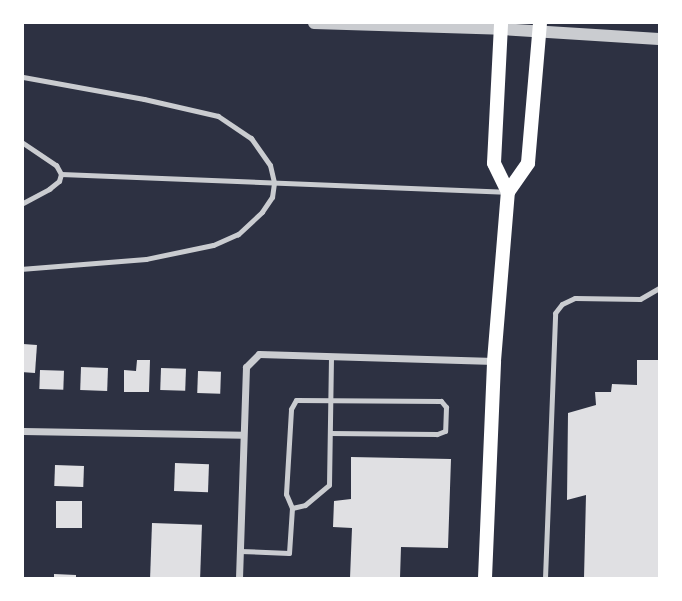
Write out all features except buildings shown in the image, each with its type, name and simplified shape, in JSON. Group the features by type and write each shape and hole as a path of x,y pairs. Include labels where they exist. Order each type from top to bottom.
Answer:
{"main road":[{"path":"501,26 494,163 508,192"},
{"path":"485,578 494,361 508,192 528,163 539,27"}],"street":[{"path":"314,23 539,27 659,39"},
{"path":"239,578 246,367 259,354 494,361"},
{"path":"23,431 243,435"}],"lane":[{"path":"23,77 131,96 218,116 238,127 256,144 274,173 272,197 262,212 238,234 213,245 146,259 23,269"},
{"path":"23,143 56,165 61,174 59,181 23,203"},
{"path":"61,174 508,192"},
{"path":"545,578 555,313 562,304 575,298 640,299 652,295 659,288"},
{"path":"292,508 305,505 329,485 331,356"},
{"path":"240,551 289,552 292,508 286,494 291,409 296,400 330,398 441,401 446,407 445,431 438,434 330,433"}]}
